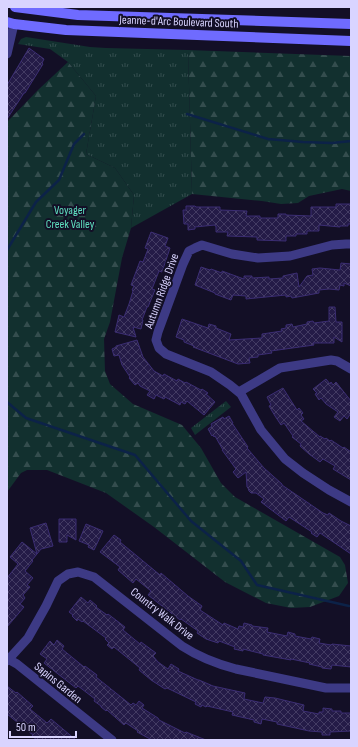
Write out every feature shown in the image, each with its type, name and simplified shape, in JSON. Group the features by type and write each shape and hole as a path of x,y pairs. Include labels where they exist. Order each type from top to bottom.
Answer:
{"main road":[{"path":"10,23 16,7"},
{"name":"Jeanne-d'Arc Boulevard South","path":"16,7 78,15 351,24"},
{"name":"Jeanne-d'Arc Boulevard South","path":"10,23 66,30 351,41"}],"street":[{"path":"7,54 10,23"},
{"name":"Autumn Ridge Drive","path":"351,244 332,245 290,256 273,258 247,257 202,245 195,248 189,251 183,264 156,340 159,348 166,354 211,372 222,378 239,392 261,430 285,459 329,490 351,502"},
{"path":"239,392 280,368 331,360 337,361 351,369"},
{"name":"Country Walk Drive","path":"8,660 28,638 58,581 68,574 78,572 94,577 182,646 223,666 326,688 351,688"},
{"name":"Sapins Garden","path":"8,660 16,664 99,736 112,740"}],"green space":[{"path":"26,37 90,47 188,50 192,194 131,228 134,195 115,168 86,154 96,96 68,62 50,49 18,44 21,39"},
{"path":"188,50 351,56 351,191 342,189 309,196 298,203 281,204 192,194"},
{"name":"Voyager Creek Valley","path":"68,62 96,96 86,154 115,168 134,195 131,228 122,258 110,322 104,339 105,371 110,384 133,404 182,425 201,448 221,483 235,497 340,557 345,565 348,583 339,596 310,607 291,608 266,603 225,582 154,527 106,493 47,470 27,470 21,473 7,492 7,122"},
{"path":"226,401 231,407 195,435 191,428"}],"building":[{"path":"29,48 44,59 43,64 7,119 7,85"},
{"path":"336,204 351,204 351,224 340,227 319,225 319,231 307,231 307,234 286,236 286,241 257,240 257,237 227,236 228,232 216,232 215,225 195,227 195,229 188,230 188,224 184,224 183,210 186,210 186,206 220,207 220,210 247,211 246,216 278,218 278,214 311,216 311,207 336,207"},
{"path":"151,232 168,238 165,246 170,248 162,272 159,271 152,289 155,290 142,320 141,329 133,327 136,337 115,332 119,315 124,317 129,304 134,286 131,285 140,261 143,262 148,249 145,248"},
{"path":"341,263 351,264 351,286 344,283 344,286 340,285 339,290 319,290 319,293 292,298 291,296 286,297 286,295 246,299 246,296 233,295 231,300 195,285 201,267 222,273 222,271 244,279 244,276 252,276 252,278 269,277 269,279 283,278 283,276 297,273 299,287 307,276 313,275 312,269 320,268 340,270"},
{"path":"329,307 335,307 336,322 342,322 342,342 334,337 334,343 313,343 314,345 271,351 272,353 249,358 250,363 238,364 193,347 194,346 184,342 184,340 176,337 182,319 208,328 209,324 216,326 216,328 231,334 229,340 262,338 262,334 282,331 281,329 286,328 286,325 292,324 293,327 313,321 314,323 329,321"},
{"path":"137,340 143,357 154,371 163,376 164,374 177,381 178,379 185,383 186,382 208,393 206,394 215,402 204,415 187,401 185,404 181,402 180,405 165,397 164,399 156,395 154,399 147,395 150,391 140,386 138,383 135,385 129,378 130,377 122,365 119,355 114,356 112,349 116,346"},
{"path":"326,379 333,385 336,382 351,401 351,413 347,419 344,416 340,421 334,417 338,412 326,404 321,398 319,400 315,394 317,393 313,389"},
{"path":"283,388 297,410 299,408 303,413 301,415 304,419 301,421 320,437 326,438 330,441 331,440 351,452 351,480 333,469 335,466 323,459 320,462 309,454 300,446 301,444 292,437 293,436 284,423 281,425 269,406 271,405 267,397"},
{"path":"229,416 248,447 247,448 264,468 282,485 323,513 328,515 329,513 351,526 351,554 320,533 317,537 289,517 286,521 261,502 264,499 256,493 251,493 249,491 247,487 246,472 238,478 233,472 236,469 222,450 215,436 212,436 208,429 212,426 211,424 223,417 224,419"},
{"path":"59,519 76,519 76,540 67,535 67,542 59,542"},
{"path":"46,523 53,546 41,549 37,554 30,528"},
{"path":"86,524 103,531 94,550 88,547 89,545 79,541"},
{"path":"114,535 121,540 120,542 160,575 161,573 202,606 200,610 223,625 224,623 238,629 239,626 243,627 244,623 252,626 268,628 267,632 287,636 288,632 295,634 295,636 320,639 319,643 351,646 351,667 332,665 331,669 322,668 309,664 310,663 263,655 243,649 243,651 234,649 235,647 219,641 218,643 206,639 197,633 198,631 181,619 180,620 148,595 151,591 136,579 133,583 118,570 120,567 100,552"},
{"path":"22,542 37,554 25,571 33,578 27,585 30,587 23,595 25,598 20,604 24,607 7,627 7,578 18,564 10,557"},
{"path":"81,597 88,603 90,600 97,606 96,607 125,627 123,630 140,644 141,642 156,653 153,656 158,662 168,669 171,664 179,669 178,671 213,686 245,693 244,699 263,703 265,697 275,698 304,705 303,711 319,714 319,712 323,712 323,708 332,709 332,711 341,711 341,713 351,713 351,731 330,732 330,735 322,735 322,732 309,731 262,719 261,724 254,722 254,720 232,715 233,712 202,705 201,707 195,704 196,702 167,688 165,689 151,680 139,670 140,668 114,647 112,649 107,645 109,643 105,639 106,638 83,621 82,622 78,619 77,621 69,612"},
{"path":"57,640 64,646 62,649 84,667 85,666 97,675 96,677 131,705 133,703 136,705 139,701 144,705 142,708 159,720 185,733 186,732 206,740 152,740 137,732 138,731 126,723 124,725 94,701 95,699 78,686 76,688 44,663 47,659 40,654 50,641 54,645"},
{"path":"7,686 16,693 17,692 33,706 30,709 47,723 51,719 76,740 37,740 7,714"}],"waterway":[{"path":"187,114 268,139 332,143 351,141"},
{"path":"7,250 36,202 59,180 74,144 84,134"},
{"path":"7,402 26,418 135,455 191,521 241,561 257,585 349,606"}]}
